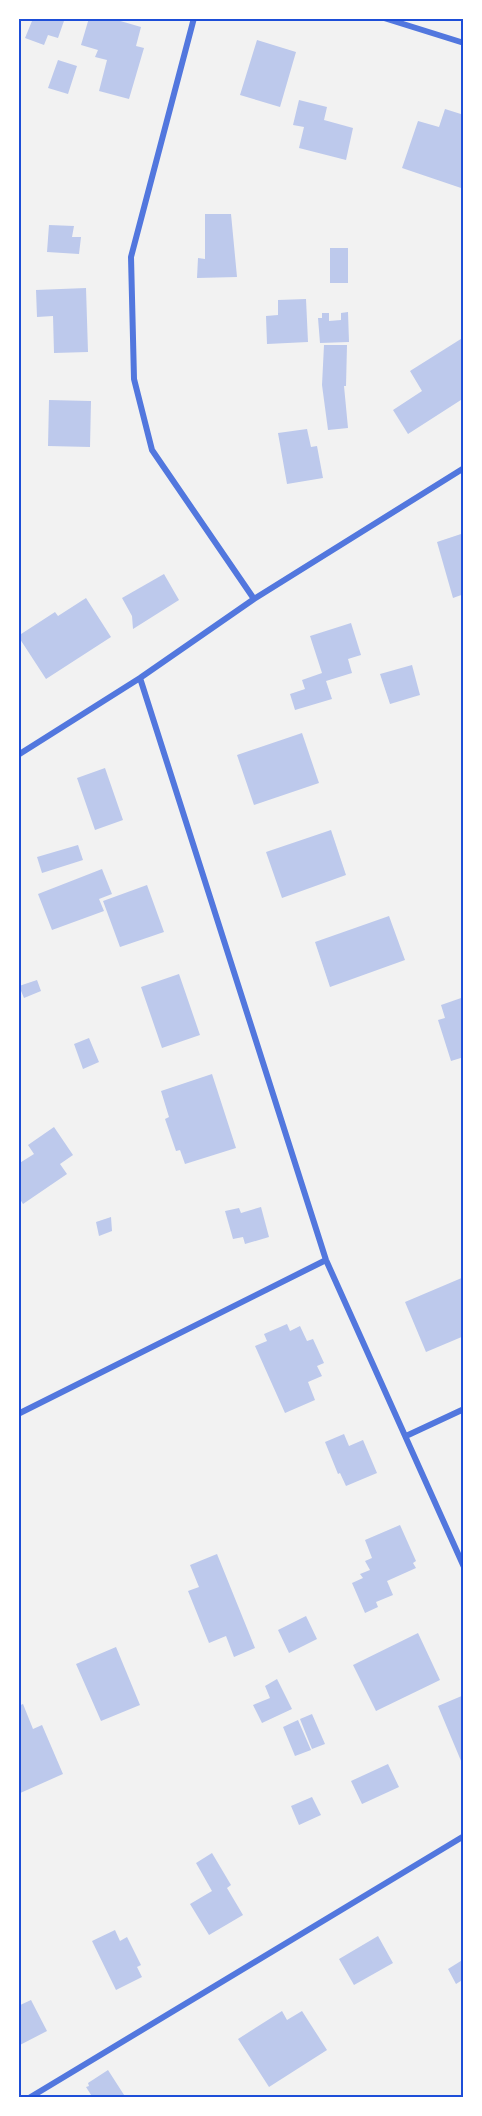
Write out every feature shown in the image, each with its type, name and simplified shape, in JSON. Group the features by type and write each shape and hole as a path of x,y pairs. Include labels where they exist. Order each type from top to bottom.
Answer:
{"street":[{"path":"194,18 131,256 134,379 152,450 254,599"},
{"path":"384,18 464,43"},
{"path":"18,755 140,678 254,599 464,468"},
{"path":"140,678 326,1260 464,1567"},
{"path":"18,1414 326,1260"},
{"path":"406,1436 464,1409"},
{"path":"29,2098 464,1836"}],"building":[{"path":"23,18 65,18 58,38 48,35 44,45 25,38 32,21"},
{"path":"89,18 110,18 141,27 136,46 144,48 129,99 99,91 107,60 95,57 98,50 81,45"},
{"path":"257,40 296,52 280,107 240,95"},
{"path":"58,60 77,66 68,94 48,88"},
{"path":"299,100 327,107 324,120 353,128 346,160 299,148 304,127 293,125"},
{"path":"445,109 464,115 464,189 402,168 418,121 439,127"},
{"path":"205,214 231,214 237,277 197,278 198,258 205,259"},
{"path":"49,225 74,226 72,237 81,237 79,254 47,252"},
{"path":"330,248 348,248 348,283 330,283"},
{"path":"86,288 88,352 54,353 53,316 37,317 36,290"},
{"path":"306,299 308,342 267,344 266,316 278,315 278,300"},
{"path":"348,312 349,342 320,343 318,318 322,318 322,313 329,313 329,321 341,320 341,313"},
{"path":"464,337 464,398 408,434 393,410 422,391 410,371"},
{"path":"324,345 347,345 346,386 344,386 348,428 328,430 322,385"},
{"path":"49,400 91,401 90,447 48,446"},
{"path":"307,429 311,447 317,446 323,478 287,484 278,433"},
{"path":"464,533 464,594 453,598 437,542"},
{"path":"164,574 179,600 133,629 132,616 122,598"},
{"path":"86,598 111,637 46,679 18,636 55,612 58,616"},
{"path":"351,623 361,655 348,659 352,673 326,681 332,699 295,710 290,694 305,689 302,680 322,673 310,636"},
{"path":"412,665 420,695 390,704 380,674"},
{"path":"302,733 319,783 254,805 237,755"},
{"path":"105,768 123,820 95,830 77,778"},
{"path":"331,830 346,875 282,898 266,852"},
{"path":"78,845 83,860 42,873 37,857"},
{"path":"102,869 112,894 99,899 104,911 52,930 38,894"},
{"path":"147,885 164,932 120,947 103,901"},
{"path":"389,916 405,960 330,987 315,942"},
{"path":"179,974 200,1035 162,1048 141,987"},
{"path":"37,980 41,991 24,998 19,986"},
{"path":"464,997 464,1057 451,1061 438,1020 445,1018 441,1005"},
{"path":"89,1038 99,1062 83,1069 74,1044"},
{"path":"212,1074 236,1148 185,1164 180,1150 176,1151 165,1119 169,1117 161,1091"},
{"path":"54,1127 73,1155 60,1164 67,1174 23,1204 18,1196 18,1164 34,1154 28,1145"},
{"path":"261,1207 269,1237 245,1244 243,1237 233,1239 225,1211 239,1208 241,1213"},
{"path":"111,1217 112,1231 99,1236 96,1222"},
{"path":"464,1277 464,1336 426,1352 405,1302"},
{"path":"287,1324 290,1331 300,1326 307,1341 313,1339 324,1363 317,1366 322,1376 308,1382 315,1400 285,1413 255,1346 267,1341 264,1334"},
{"path":"344,1434 349,1446 363,1440 377,1473 346,1486 340,1473 338,1474 325,1442"},
{"path":"400,1525 416,1561 413,1563 416,1568 387,1581 393,1595 376,1602 378,1607 365,1613 352,1583 363,1578 360,1574 370,1570 365,1561 372,1558 365,1540"},
{"path":"217,1554 255,1648 234,1657 226,1636 209,1643 188,1591 199,1587 190,1565"},
{"path":"306,1616 317,1639 289,1653 278,1630"},
{"path":"418,1633 440,1680 376,1711 353,1665"},
{"path":"116,1647 140,1705 101,1721 76,1664"},
{"path":"277,1679 292,1709 262,1723 253,1705 270,1698 265,1686"},
{"path":"464,1695 464,1768 438,1706"},
{"path":"23,1704 33,1729 42,1725 63,1774 18,1794 18,1706"},
{"path":"312,1714 325,1744 312,1749 300,1719"},
{"path":"298,1720 311,1750 295,1756 283,1727"},
{"path":"388,1764 399,1787 362,1804 351,1781"},
{"path":"312,1797 321,1815 299,1825 291,1806"},
{"path":"212,1853 231,1885 227,1888 243,1915 209,1935 190,1904 212,1891 196,1863"},
{"path":"115,1930 120,1941 127,1937 141,1965 137,1967 142,1977 116,1990 92,1941"},
{"path":"378,1936 393,1963 354,1985 339,1959"},
{"path":"464,1959 464,1979 456,1984 448,1969"},
{"path":"31,2000 47,2031 18,2046 18,2006"},
{"path":"282,2011 287,2020 302,2011 327,2050 269,2087 238,2039"},
{"path":"108,2070 126,2098 93,2098 86,2087 89,2086 88,2083"}]}
